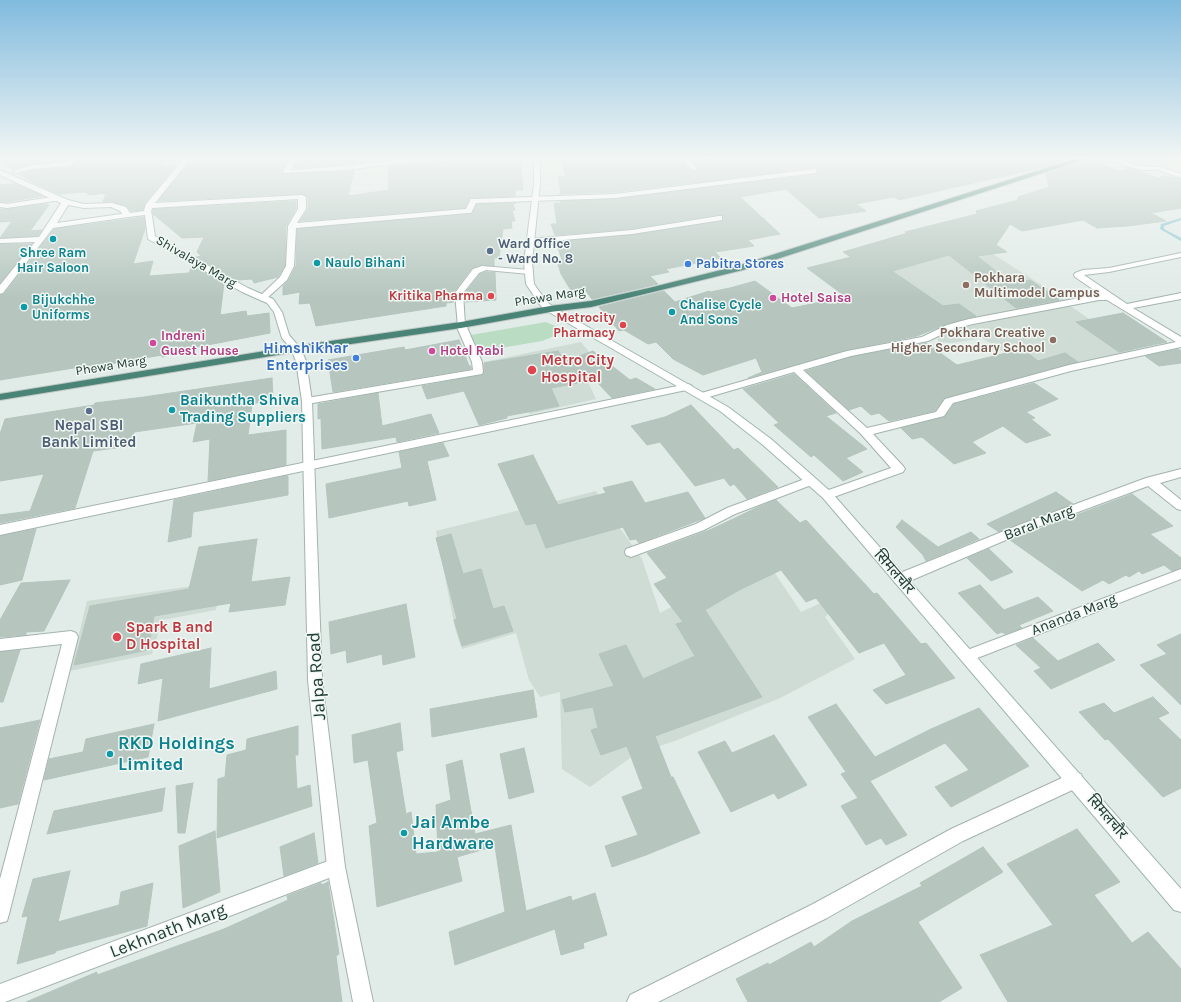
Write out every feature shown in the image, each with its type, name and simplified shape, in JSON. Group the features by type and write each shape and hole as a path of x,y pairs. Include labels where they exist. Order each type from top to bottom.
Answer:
{"highway":[{"name":"Phewa Marg","path":"0,397 296,349 461,325 550,309 591,304 697,280 733,270 941,204"}],"street":[{"path":"0,205 7,206 21,204"},
{"path":"0,291 51,226 65,204"},
{"path":"74,204 84,206 112,205 123,209 128,215"},
{"path":"148,209 152,204"},
{"path":"51,226 128,215 148,209 215,204"},
{"path":"262,298 284,278 290,266 292,226 296,215 302,209 302,204"},
{"path":"292,226 468,210 472,204"},
{"path":"528,272 529,241 534,204"},
{"name":"Shivalaya Marg","path":"148,209 152,237 200,266 270,301 278,312 285,336 296,349"},
{"path":"529,241 632,232 719,218"},
{"path":"0,241 40,239"},
{"path":"1181,255 1109,270 1083,272 1078,275 1109,297 1181,343"},
{"name":"सिमलचौर","path":"528,272 530,284 543,303 550,309 724,409 767,442 810,481 828,495 1181,903"},
{"path":"1125,307 1181,296"},
{"path":"702,396 850,353 925,339 950,327 972,321 1099,297 1109,297"},
{"path":"307,401 478,372 477,362 461,325"},
{"path":"865,432 940,414 949,401 1069,368 1181,343"},
{"name":"Jalpa Road","path":"296,349 301,361 307,401 315,680 336,867 363,1002"},
{"path":"795,368 865,432 899,469 828,495"},
{"path":"0,530 687,387"},
{"name":"Baral Marg","path":"900,579 1023,528 1150,482 1181,473"},
{"path":"631,552 689,531 731,511 810,481"},
{"path":"1150,482 1181,506"},
{"name":"Ananda Marg","path":"967,656 1181,574"},
{"path":"0,645 71,637 0,914"},
{"path":"637,1002 820,911 957,836 1075,780"},
{"name":"Lekhnath Marg","path":"0,994 336,867"}],"lane":[{"path":"461,325 459,293 476,271 485,268 528,272"}],"shaded area":[{"name":"Pokhara Multimodel Campus","path":"982,247 1065,300 946,324 869,269"},
{"name":"Pokhara Creative Higher Secondary School","path":"1069,305 1134,350 1041,375 982,338 952,343 938,342 938,337 950,330"},
{"name":"Metro City Hospital","path":"581,342 589,352 565,360 588,382 596,399 530,414 493,378 484,362"},
{"path":"596,491 607,510 642,559 660,613 766,560 801,612 865,583 870,591 835,607 825,617 855,659 780,698 675,741 637,753 590,787 562,769 560,692 540,697 529,680 516,633 462,649 455,628 436,531"},
{"name":"Spark B and D Hospital","path":"221,582 216,610 162,620 152,654 70,671 87,601"}],"green space":[{"path":"546,322 567,331 542,341 477,352 471,335"}],"building":[{"path":"118,204 145,204 143,210 131,211 126,206"},
{"path":"247,204 296,204 296,209 286,226 285,266 278,277 254,283 252,279 237,280 196,257 201,256 197,252 204,237 182,238 153,214 153,209"},
{"path":"308,204 468,204 465,208 300,221 308,209"},
{"path":"477,204 514,204 515,210 512,210 515,221 511,221 512,228 503,229 499,258 494,258 494,266 482,265 472,268 454,292 454,302 446,303 446,306 316,326 310,303 299,304 300,292 283,295 283,286 288,281 296,266 297,229 471,214"},
{"path":"554,204 747,204 780,234 748,240 754,246 715,252 721,258 666,269 669,272 650,276 658,284 592,299 585,290 572,292 561,274 558,264 563,263 556,242 632,235 722,221 724,216 719,215 632,229 555,235 551,224 557,224"},
{"path":"803,204 857,204 856,204 866,211 819,218"},
{"path":"1004,204 1181,204 1181,208 1151,213 1166,221 1127,226 1097,228 1083,220 1022,231 1010,224 996,245 1007,252 977,256 1012,284 1030,280 1059,300 1016,308 949,255 892,271 943,306 959,304 976,316 947,324 917,336 847,350 748,378 762,372 756,358 703,375 673,359 656,342 648,344 624,330 619,331 599,307 664,291 675,302 709,291 730,288 755,281 792,308 846,297 807,268 851,257 843,252 908,233 905,232 977,214 976,211"},
{"path":"49,205 30,231 42,230 38,236 0,238 12,221 0,222 0,209"},
{"path":"144,217 145,229 133,264 153,261 149,276 189,273 192,266 224,283 220,315 246,311 247,316 269,313 270,333 197,347 197,350 162,357 162,355 98,366 98,364 0,380 0,295 4,294 54,229"},
{"path":"0,244 32,244 0,283"},
{"path":"495,272 496,300 465,302 465,293 480,274"},
{"path":"1123,313 1167,342 1119,352 1076,322"},
{"path":"459,340 471,369 333,392 328,360 404,347 405,350"},
{"path":"926,343 957,365 1023,349 1038,361 1065,353 1078,362 945,398 935,411 889,421 879,413 871,415 861,406 849,410 806,371 851,357"},
{"path":"1178,349 1181,351 1181,363 1159,366 1145,356"},
{"path":"558,351 565,361 593,351 630,380 636,378 655,389 612,398 595,380 551,388 559,406 507,416 507,418 479,425 464,391 427,399 422,386 482,375 484,372 484,363"},
{"path":"794,374 836,413 826,416 867,449 846,458 863,472 843,481 814,455 811,457 774,425 779,423 743,389"},
{"path":"272,378 273,399 252,404 248,435 286,430 286,465 208,481 210,439 193,442 197,423 134,432 130,446 93,451 75,508 0,523 0,515 30,511 44,474 0,481 0,434 5,419 94,405 95,403"},
{"path":"1034,383 1058,399 1026,412 1035,418 1031,419 1051,435 1026,443 1003,426 972,442 986,453 954,464 922,437 912,439 901,428 944,417 954,404"},
{"path":"378,393 382,426 431,414 439,433 397,442 396,437 322,449 321,418 318,419 318,404"},
{"path":"691,405 734,450 738,448 778,487 747,499 734,484 730,486 724,478 695,486 660,442 647,445 631,426 665,417"},
{"path":"443,443 449,456 427,461 436,500 409,506 408,501 329,518 326,484 402,468 399,452"},
{"path":"533,455 558,505 606,493 603,488 632,481 645,503 688,492 705,518 639,543 636,539 630,540 623,527 546,548 536,523 526,525 498,464"},
{"path":"288,476 288,495 193,512 191,537 168,542 174,500"},
{"path":"1056,492 1073,504 999,532 987,524"},
{"path":"1132,494 1173,526 1150,534 1181,558 1181,568 1172,571 1164,565 1142,574 1139,571 1129,577 1126,575 1109,584 1103,580 1082,591 1010,540"},
{"path":"776,500 800,523 806,520 874,594 877,593 921,644 926,643 955,678 886,704 873,690 906,675 884,643 859,653 816,598 806,602 781,570 739,590 705,610 762,697 655,736 671,777 673,777 700,833 612,867 605,846 638,835 622,797 643,789 627,746 601,755 591,730 598,728 593,707 565,712 562,700 614,686 599,654 626,645 643,679 695,656 676,624 683,622 654,584 667,578 647,553 712,529"},
{"path":"902,520 938,547 971,532 979,539 926,561 923,555 896,527"},
{"path":"36,529 22,580 0,585 0,536"},
{"path":"451,534 463,574 481,569 493,609 504,606 513,631 462,646 454,620 457,619 436,538"},
{"path":"257,539 251,582 290,577 285,605 229,612 231,603 154,616 148,650 74,665 90,606 189,589 199,547"},
{"path":"989,549 1013,572 991,581 967,558"},
{"path":"70,580 44,631 26,632 26,635 0,637 0,620 21,583"},
{"path":"980,585 1004,610 1038,597 1053,611 1019,625 1022,628 1005,634 1002,632 997,634 958,593"},
{"path":"406,604 415,657 383,665 382,654 347,663 346,650 331,654 329,622"},
{"path":"1181,634 1181,705 1140,665 1167,654 1157,645"},
{"path":"1033,638 1058,661 1098,643 1115,660 1051,689 1034,671 1041,668 1016,645"},
{"path":"211,648 209,689 276,671 277,689 158,721 163,678 138,684 141,664"},
{"path":"20,650 3,702 0,702 0,652"},
{"path":"533,690 537,717 432,737 430,709"},
{"path":"1153,697 1169,713 1158,718 1181,740 1181,788 1163,797 1108,739 1105,740 1079,712 1104,703 1114,713"},
{"path":"836,704 875,757 931,729 979,708 1029,766 951,807 935,787 969,770 945,743 870,781 907,835 886,845 881,838 866,845 841,806 858,798 841,774 846,772 808,717"},
{"path":"40,720 18,804 0,808 0,728"},
{"path":"400,723 403,750 396,752 406,814 411,812 416,854 438,852 436,805 451,800 446,765 462,760 475,834 511,825 526,911 571,896 572,901 595,893 607,935 583,943 584,948 561,955 555,929 455,965 449,932 505,912 495,846 457,857 462,881 377,907 369,826 377,823 368,760 354,763 352,735"},
{"name":"RKD Holdings Limited","path":"154,724 148,757 44,780 49,759 83,752 86,739"},
{"path":"298,726 298,755 295,755 297,789 310,785 312,806 217,838 218,779 225,777 227,755 246,750 247,739"},
{"path":"774,735 807,785 778,799 774,793 731,812 698,752 725,741 732,753"},
{"path":"524,748 534,792 509,799 500,754"},
{"path":"193,783 185,833 178,833 176,786"},
{"path":"165,788 162,811 47,834 54,811"},
{"path":"1077,829 1120,882 1094,895 1132,943 1148,932 1181,969 1181,1002 1008,1002 980,955 1053,925 1007,864"},
{"path":"215,831 220,892 183,908 179,846"},
{"path":"314,833 318,863 284,876 280,847"},
{"path":"983,847 1003,872 918,922 962,988 939,1002 748,1002 736,979 768,963 769,965 811,942 814,947 852,921 922,886 920,883"},
{"path":"70,871 58,922 119,905 121,892 153,883 147,926 56,951 55,953 17,964 28,916 22,917 33,879"},
{"path":"328,882 339,954 336,956 342,1002 26,1002 97,972 97,975 224,929 288,900 287,896 321,883 322,885"}],"waterway":[{"path":"1181,219 1162,225 1162,229 1181,240"}],"place":[{"name":"Shree Ram Hair Saloon","path":"53,239"},
{"name":"Ward Office - Ward No. 8","path":"490,251"},
{"name":"Naulo Bihani","path":"317,263"},
{"name":"Pabitra Stores","path":"688,264"},
{"name":"Pokhara Multimodel Campus","path":"966,285"},
{"name":"Kritika Pharma","path":"491,296"},
{"name":"Hotel Saisa","path":"773,298"},
{"name":"Bijukchhe Uniforms","path":"24,307"},
{"name":"Chalise Cycle And Sons","path":"672,312"},
{"name":"Metrocity Pharmacy","path":"623,325"},
{"name":"Pokhara Creative Higher Secondary School","path":"1053,340"},
{"name":"Indreni Guest House","path":"153,343"},
{"name":"Hotel Rabi","path":"432,351"},
{"name":"Himshikhar Enterprises","path":"356,358"},
{"name":"Metro City Hospital","path":"532,370"},
{"name":"Baikuntha Shiva Trading Suppliers","path":"172,410"},
{"name":"Nepal SBI Bank Limited","path":"89,411"},
{"name":"Spark B and D Hospital","path":"117,637"},
{"name":"RKD Holdings Limited","path":"110,754"},
{"name":"Jai Ambe Hardware","path":"404,833"}]}
